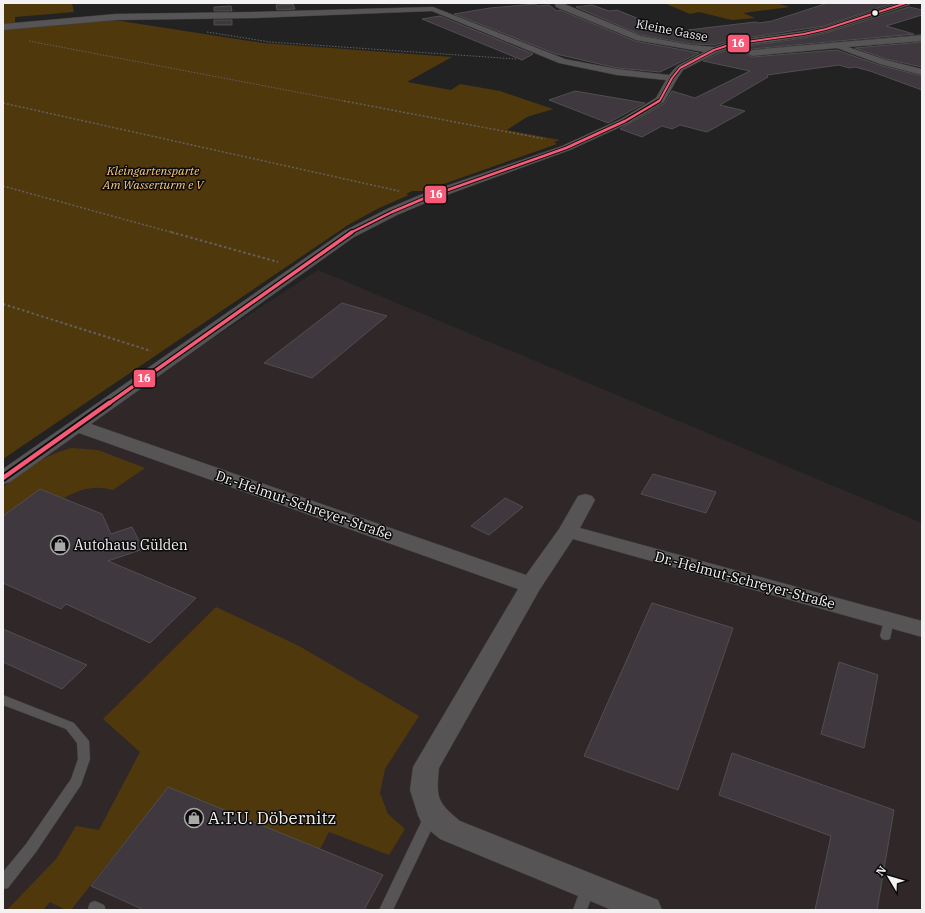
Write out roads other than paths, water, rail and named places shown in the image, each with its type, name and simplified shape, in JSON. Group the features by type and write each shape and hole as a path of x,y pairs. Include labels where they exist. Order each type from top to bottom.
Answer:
{"street":[{"path":"3,478 349,234 392,212 425,198 572,146 625,121 652,106 664,95 672,78 680,68 714,50 732,44 804,34 826,29 906,3"},
{"name":"Kleine Gasse","path":"559,5 639,38 691,48 740,54 922,38"},
{"path":"3,27 116,17 253,16 403,9 432,6 562,61 617,72 672,78"},
{"path":"804,34 883,62 922,72"},
{"name":"Dr.-Helmut-Schreyer-Straße","path":"78,426 531,585"},
{"path":"585,500 568,531 531,585 426,767 423,790 432,815 450,830 647,910"},
{"name":"Dr.-Helmut-Schreyer-Straße","path":"568,531 887,628 922,629"}],"lane":[{"path":"3,700 70,726 83,740 84,759 77,782 31,848 3,883"},
{"path":"386,910 432,815"},
{"path":"580,910 588,886"}],"place":[{"name":"Autohaus Gülden","path":"60,545"},
{"name":"A.T.U. Döbernitz","path":"194,818"}],"park label":[{"name":"Kleingartensparte Am Wasserturm e V","path":"153,177"}]}
